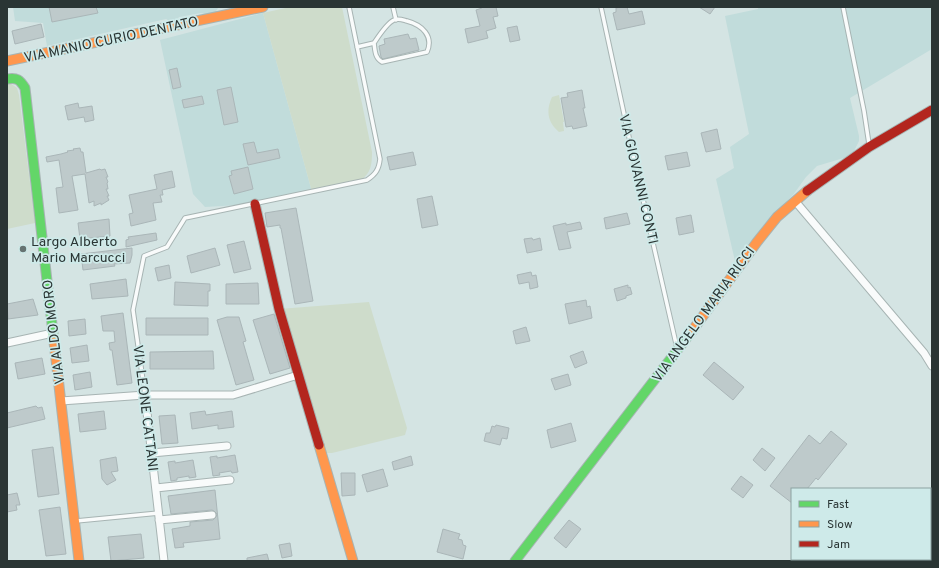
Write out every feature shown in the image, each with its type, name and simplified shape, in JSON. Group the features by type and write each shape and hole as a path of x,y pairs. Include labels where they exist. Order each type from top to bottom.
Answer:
{"main road":[{"name":"VIA MANIO CURIO DENTATO","path":"7,61 263,7"},
{"name":"VIA ALDO MORO","path":"7,79 13,77 20,80 25,88 79,561"},
{"name":"VIA ANGELO MARIA RICCI","path":"515,561 678,350 777,217 795,200 869,147 932,110"},
{"path":"255,204 280,309 298,375 353,561"}],"street":[{"path":"795,200 924,353 932,366"},
{"path":"7,343 53,333"},
{"path":"61,401 145,396 233,395 298,375"},
{"name":"VIA LEONE CATTANI","path":"145,396 164,561"},
{"path":"152,453 227,446"},
{"path":"156,488 230,480"},
{"path":"159,516 212,515"}],"lane":[{"path":"255,204 367,180 374,175 379,168 380,159 349,7"},
{"path":"393,7 396,20"},
{"name":"VIA GIOVANNI CONTI","path":"601,7 632,151 678,350"},
{"path":"843,7 864,111 869,147"},
{"path":"357,47 374,43 393,20 399,19 423,28 427,33 430,47 427,52 382,62 378,60 375,55 374,43"},
{"name":"VIA LEONE CATTANI","path":"145,396 133,310 144,256 168,247 185,218 255,204"},
{"path":"75,522 159,516"}],"shaded area":[{"path":"13,7 222,7 218,8 215,13 209,15 201,13 179,17 176,21 171,22 166,19 47,46 43,23 15,21"},
{"path":"758,7 932,7 932,49 850,98 859,136 859,141 853,153 847,157 817,166 806,177 793,195 767,221 735,261 716,179 734,168 730,147 749,134 725,16 758,9"},
{"path":"263,13 312,192 255,204 205,207 193,194 160,40"}],"green space":[{"path":"290,7 342,7 372,152 372,160 369,171 361,180 312,192 263,13"},
{"path":"10,83 17,88 19,95 35,223 7,229 7,84"},
{"path":"559,95 564,122 564,131 559,132 552,124 548,111 552,97"},
{"path":"369,302 407,428 405,435 327,453 324,450 279,309"}],"building":[{"path":"49,7 96,7 98,13 52,22"},
{"path":"482,7 496,7 498,16 493,17 496,28 486,31 488,38 468,43 465,29 480,26 476,10"},
{"path":"627,7 629,14 642,11 645,24 617,30 613,13 616,12 616,8"},
{"path":"699,7 715,7 710,14"},
{"path":"41,24 44,37 15,44 12,31"},
{"path":"517,26 520,40 510,42 507,28"},
{"path":"408,34 410,39 416,38 419,50 383,59 381,57 379,46 385,44 384,39"},
{"path":"177,68 181,87 173,89 169,70"},
{"path":"231,87 238,122 224,125 217,90"},
{"path":"582,90 585,108 583,108 587,126 573,129 572,126 566,127 561,98 568,97 567,93"},
{"path":"202,96 204,104 184,108 182,100"},
{"path":"78,103 79,108 92,106 94,120 85,122 84,117 68,120 65,106"},
{"path":"717,129 721,149 706,152 701,133"},
{"path":"254,142 257,153 278,149 280,158 248,165 243,144"},
{"path":"80,148 81,152 83,152 86,173 105,169 108,177 106,177 108,189 106,189 109,200 101,205 101,203 94,206 94,201 89,203 85,174 72,176 78,210 59,213 56,188 63,187 59,160 47,162 46,157"},
{"path":"413,152 416,165 390,170 387,157"},
{"path":"687,152 690,166 668,170 665,156"},
{"path":"248,167 253,189 234,194 229,176 232,175 231,171"},
{"path":"172,171 175,187 162,190 163,195 160,195 162,202 153,203 156,220 131,226 129,214 133,213 129,195 157,189 154,175"},
{"path":"432,196 438,225 422,228 417,199"},
{"path":"296,208 313,301 295,304 281,228 280,225 267,227 265,213"},
{"path":"627,213 630,224 606,229 604,218"},
{"path":"691,215 694,232 679,235 676,218"},
{"path":"109,219 110,236 80,239 78,223"},
{"path":"580,222 582,229 567,232 571,248 559,250 553,226"},
{"path":"156,233 157,240 126,247 126,240 129,239 128,237"},
{"path":"532,238 533,240 540,238 542,250 527,253 524,239"},
{"path":"244,241 251,269 234,273 227,245"},
{"path":"132,248 130,263 114,264 115,266 83,270 81,254"},
{"path":"215,248 220,265 191,273 187,256"},
{"path":"169,265 171,278 158,281 155,268"},
{"path":"531,272 532,276 536,275 538,287 530,289 529,282 519,284 517,275"},
{"path":"126,279 128,296 92,299 90,284"},
{"path":"175,282 210,284 210,291 208,291 208,306 174,305"},
{"path":"258,283 259,304 226,304 226,284"},
{"path":"628,285 628,288 630,287 632,294 617,301 614,289"},
{"path":"33,299 38,315 8,319 7,304"},
{"path":"586,300 587,307 590,306 592,318 569,324 565,304"},
{"path":"123,313 132,383 117,385 112,350 110,350 109,343 115,342 114,331 103,331 101,316"},
{"path":"274,314 290,368 270,374 253,320"},
{"path":"227,317 239,317 246,341 243,342 254,380 236,385 217,320"},
{"path":"146,318 208,318 208,335 146,335"},
{"path":"85,319 86,334 69,336 68,321"},
{"path":"526,327 530,341 516,344 513,331"},
{"path":"87,345 89,361 72,363 70,348"},
{"path":"213,351 214,369 150,369 150,352"},
{"path":"583,351 587,363 575,368 570,356"},
{"path":"42,358 45,374 18,379 15,363"},
{"path":"714,362 744,387 733,400 703,375"},
{"path":"90,372 92,387 75,390 73,375"},
{"path":"568,374 571,385 555,390 551,379"},
{"path":"36,406 38,408 42,407 45,419 7,428 7,413"},
{"path":"104,411 106,429 80,432 78,414"},
{"path":"205,411 206,415 232,411 234,427 218,429 218,425 192,429 190,413"},
{"path":"175,415 178,443 162,444 159,416"},
{"path":"571,423 576,441 551,448 547,430"},
{"path":"496,425 509,428 507,439 502,438 500,445 484,441 486,433 490,433 492,426 495,427"},
{"path":"831,431 847,444 818,480 816,478 808,488 791,488 791,502 770,486 809,435 820,444"},
{"path":"53,447 59,494 38,497 32,450"},
{"path":"762,448 775,458 765,471 753,460"},
{"path":"235,455 238,472 232,473 231,471 219,473 220,475 213,476 210,457 217,456 217,458"},
{"path":"411,456 413,465 394,470 392,462"},
{"path":"116,457 118,471 111,472 116,480 107,485 102,479 100,460"},
{"path":"193,460 196,477 189,478 189,476 177,478 177,480 171,481 168,462 175,461 175,463"},
{"path":"383,469 388,486 367,492 362,475"},
{"path":"341,473 355,473 355,495 342,496"},
{"path":"741,476 753,485 743,498 731,489"},
{"path":"215,490 220,539 183,543 184,547 175,548 172,529 190,526 190,522 213,520 217,514 212,510 171,514 168,496"},
{"path":"17,493 20,505 16,505 17,510 7,512 7,495"},
{"path":"60,507 66,554 46,556 39,510"},
{"path":"569,520 581,529 566,548 554,538"},
{"path":"443,529 460,534 458,539 462,540 463,545 466,546 463,559 437,552"},
{"path":"141,534 144,558 111,561 108,537"},
{"path":"290,543 292,556 282,558 279,545"},
{"path":"267,554 269,561 247,561 247,558"}],"traffic: fast":[{"path":"7,79 13,78 18,80 25,88 54,342"},
{"path":"515,561 692,331"}],"traffic: slow":[{"path":"7,61 263,7"},
{"path":"692,331 777,217 807,191"},
{"path":"54,342 79,561"},
{"path":"319,445 353,561"}],"traffic: jam":[{"path":"807,191 869,147 932,110"},
{"path":"255,204 279,309 319,445"}],"place":[{"name":"Largo Alberto Mario Marcucci","path":"23,249"}]}
